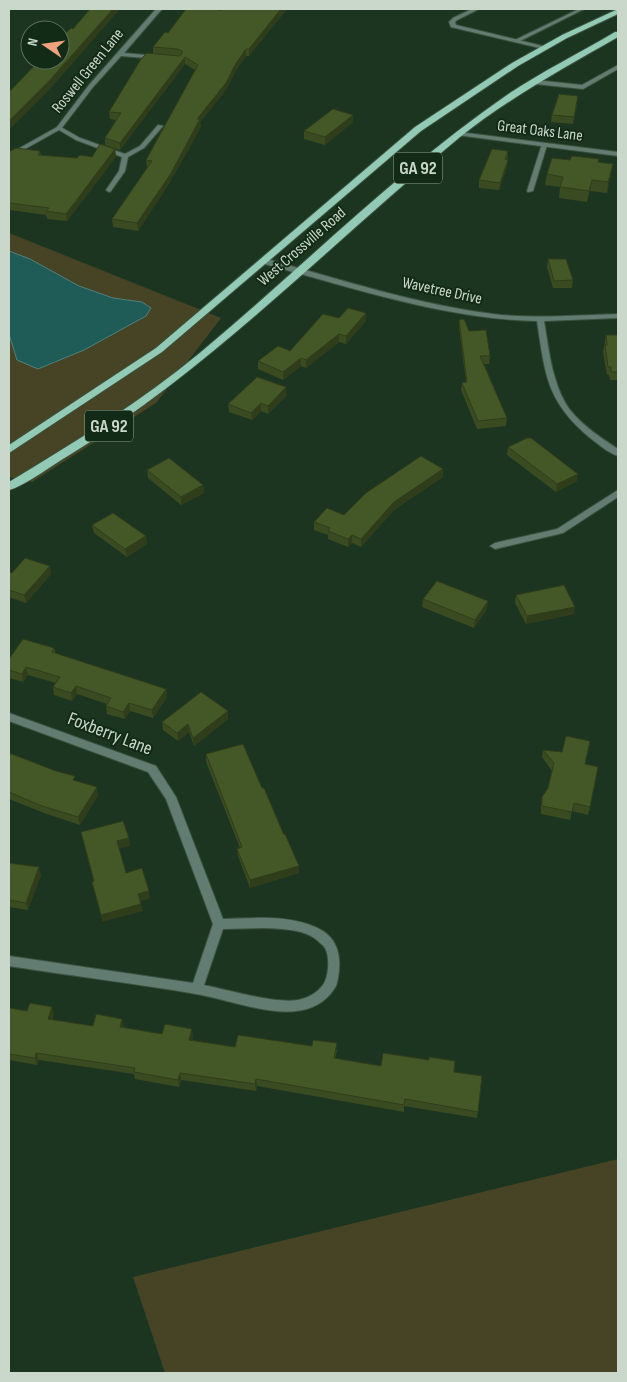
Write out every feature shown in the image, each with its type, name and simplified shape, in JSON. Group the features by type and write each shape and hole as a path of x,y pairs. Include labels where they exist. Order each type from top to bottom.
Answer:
{"main road":[{"name":"West Crossville Road","path":"10,448 159,350 418,129 504,69 618,11"},
{"name":"West Crossville Road","path":"9,488 117,420 203,354 459,134 511,96 618,34"}],"street":[{"name":"Roswell Green Lane","path":"59,128 118,54 159,9"},
{"path":"476,9 455,18 452,22 453,26 544,47"},
{"path":"118,54 168,59"},
{"name":"Great Oaks Lane","path":"459,134 618,154"},
{"name":"Wavetree Drive","path":"264,261 446,308 495,316 540,319 618,316"},
{"path":"540,319 551,383 562,406 590,434 618,453"},
{"path":"495,546 560,531 618,493"},
{"name":"Foxberry Lane","path":"9,717 152,769 171,797 219,924"},
{"path":"9,961 197,989 266,1004 296,1006 314,1001 330,986 334,960 330,945 313,932 283,925 219,924 197,989"}],"lane":[{"path":"516,41 582,9"},
{"path":"535,82 583,87 618,67"},
{"path":"9,156 59,128 78,139 125,156 142,147 160,126"},
{"path":"530,191 544,145"},
{"path":"109,190 122,171 125,156"}],"shaded area":[{"path":"9,233 221,318 156,403 32,482 9,477"},
{"path":"618,1159 618,1373 165,1373 133,1277"}],"water":[{"path":"9,251 30,259 79,286 113,298 142,302 151,308 146,316 84,350 38,369 17,360 9,334"}],"building":[{"path":"90,9 113,9 70,57 70,29 73,29"},
{"path":"186,9 281,9 249,49 246,49 226,83 197,119 200,119 170,175 137,223 112,219 152,161 146,160 198,65 185,57 120,143 105,138 121,113 109,112 141,59 147,53 179,56 182,54 182,51 178,49 153,47 165,32 168,33"},
{"path":"30,70 59,70 9,121 9,92"},
{"path":"559,94 578,96 574,117 552,115"},
{"path":"333,109 353,115 325,137 304,131"},
{"path":"100,144 115,149 66,214 46,211 49,208 9,203 9,152 16,148 40,151 38,155 77,158 80,155 92,157"},
{"path":"492,149 508,151 505,159 508,160 500,183 479,180"},
{"path":"572,156 599,159 598,162 613,164 608,182 592,180 589,191 560,187 563,177 547,174 552,158 570,160"},
{"path":"548,259 566,259 573,280 554,281"},
{"path":"348,308 366,313 346,336 339,334 306,360 301,358 283,372 258,361 278,346 290,351 323,314 339,318"},
{"path":"464,319 469,331 486,330 490,356 480,356 507,418 478,421 462,383 467,382 459,320"},
{"path":"606,335 618,335 618,372 611,372 611,367 608,367 605,345 607,345"},
{"path":"257,377 286,387 268,406 261,403 251,413 228,404"},
{"path":"531,438 578,474 557,484 508,447"},
{"path":"421,456 443,469 394,502 361,539 352,535 348,539 328,531 330,528 314,522 327,508 344,515 366,493"},
{"path":"169,458 203,485 181,497 147,470"},
{"path":"113,513 146,536 125,549 92,525"},
{"path":"25,558 50,566 24,595 9,590 9,572 12,573"},
{"path":"437,581 488,601 475,620 423,599"},
{"path":"564,585 575,607 527,616 516,595"},
{"path":"23,639 54,648 52,652 166,689 152,710 129,703 123,712 106,706 111,698 76,686 71,693 53,687 60,677 26,667 22,674 9,670 9,659"},
{"path":"201,692 228,711 193,738 188,724 177,733 162,722"},
{"path":"566,736 590,741 585,764 598,767 590,807 574,803 572,812 542,806 542,797 548,788 554,763 543,750 562,752"},
{"path":"243,744 299,866 250,880 237,849 242,847 206,754"},
{"path":"9,753 56,771 75,776 73,780 97,787 78,817 42,806 9,792"},
{"path":"123,821 129,838 117,841 126,873 142,868 149,891 138,894 141,904 101,915 81,832"},
{"path":"9,863 39,867 26,903 9,900"},
{"path":"30,1003 52,1007 48,1019 93,1026 96,1014 122,1019 120,1027 162,1034 165,1024 192,1029 189,1040 235,1047 238,1035 312,1046 313,1040 337,1043 334,1058 381,1066 383,1053 429,1060 429,1057 455,1061 454,1072 482,1076 478,1112 405,1099 404,1105 256,1079 255,1084 180,1073 178,1080 134,1072 135,1068 36,1053 35,1058 9,1054 9,1008 27,1011"}]}
